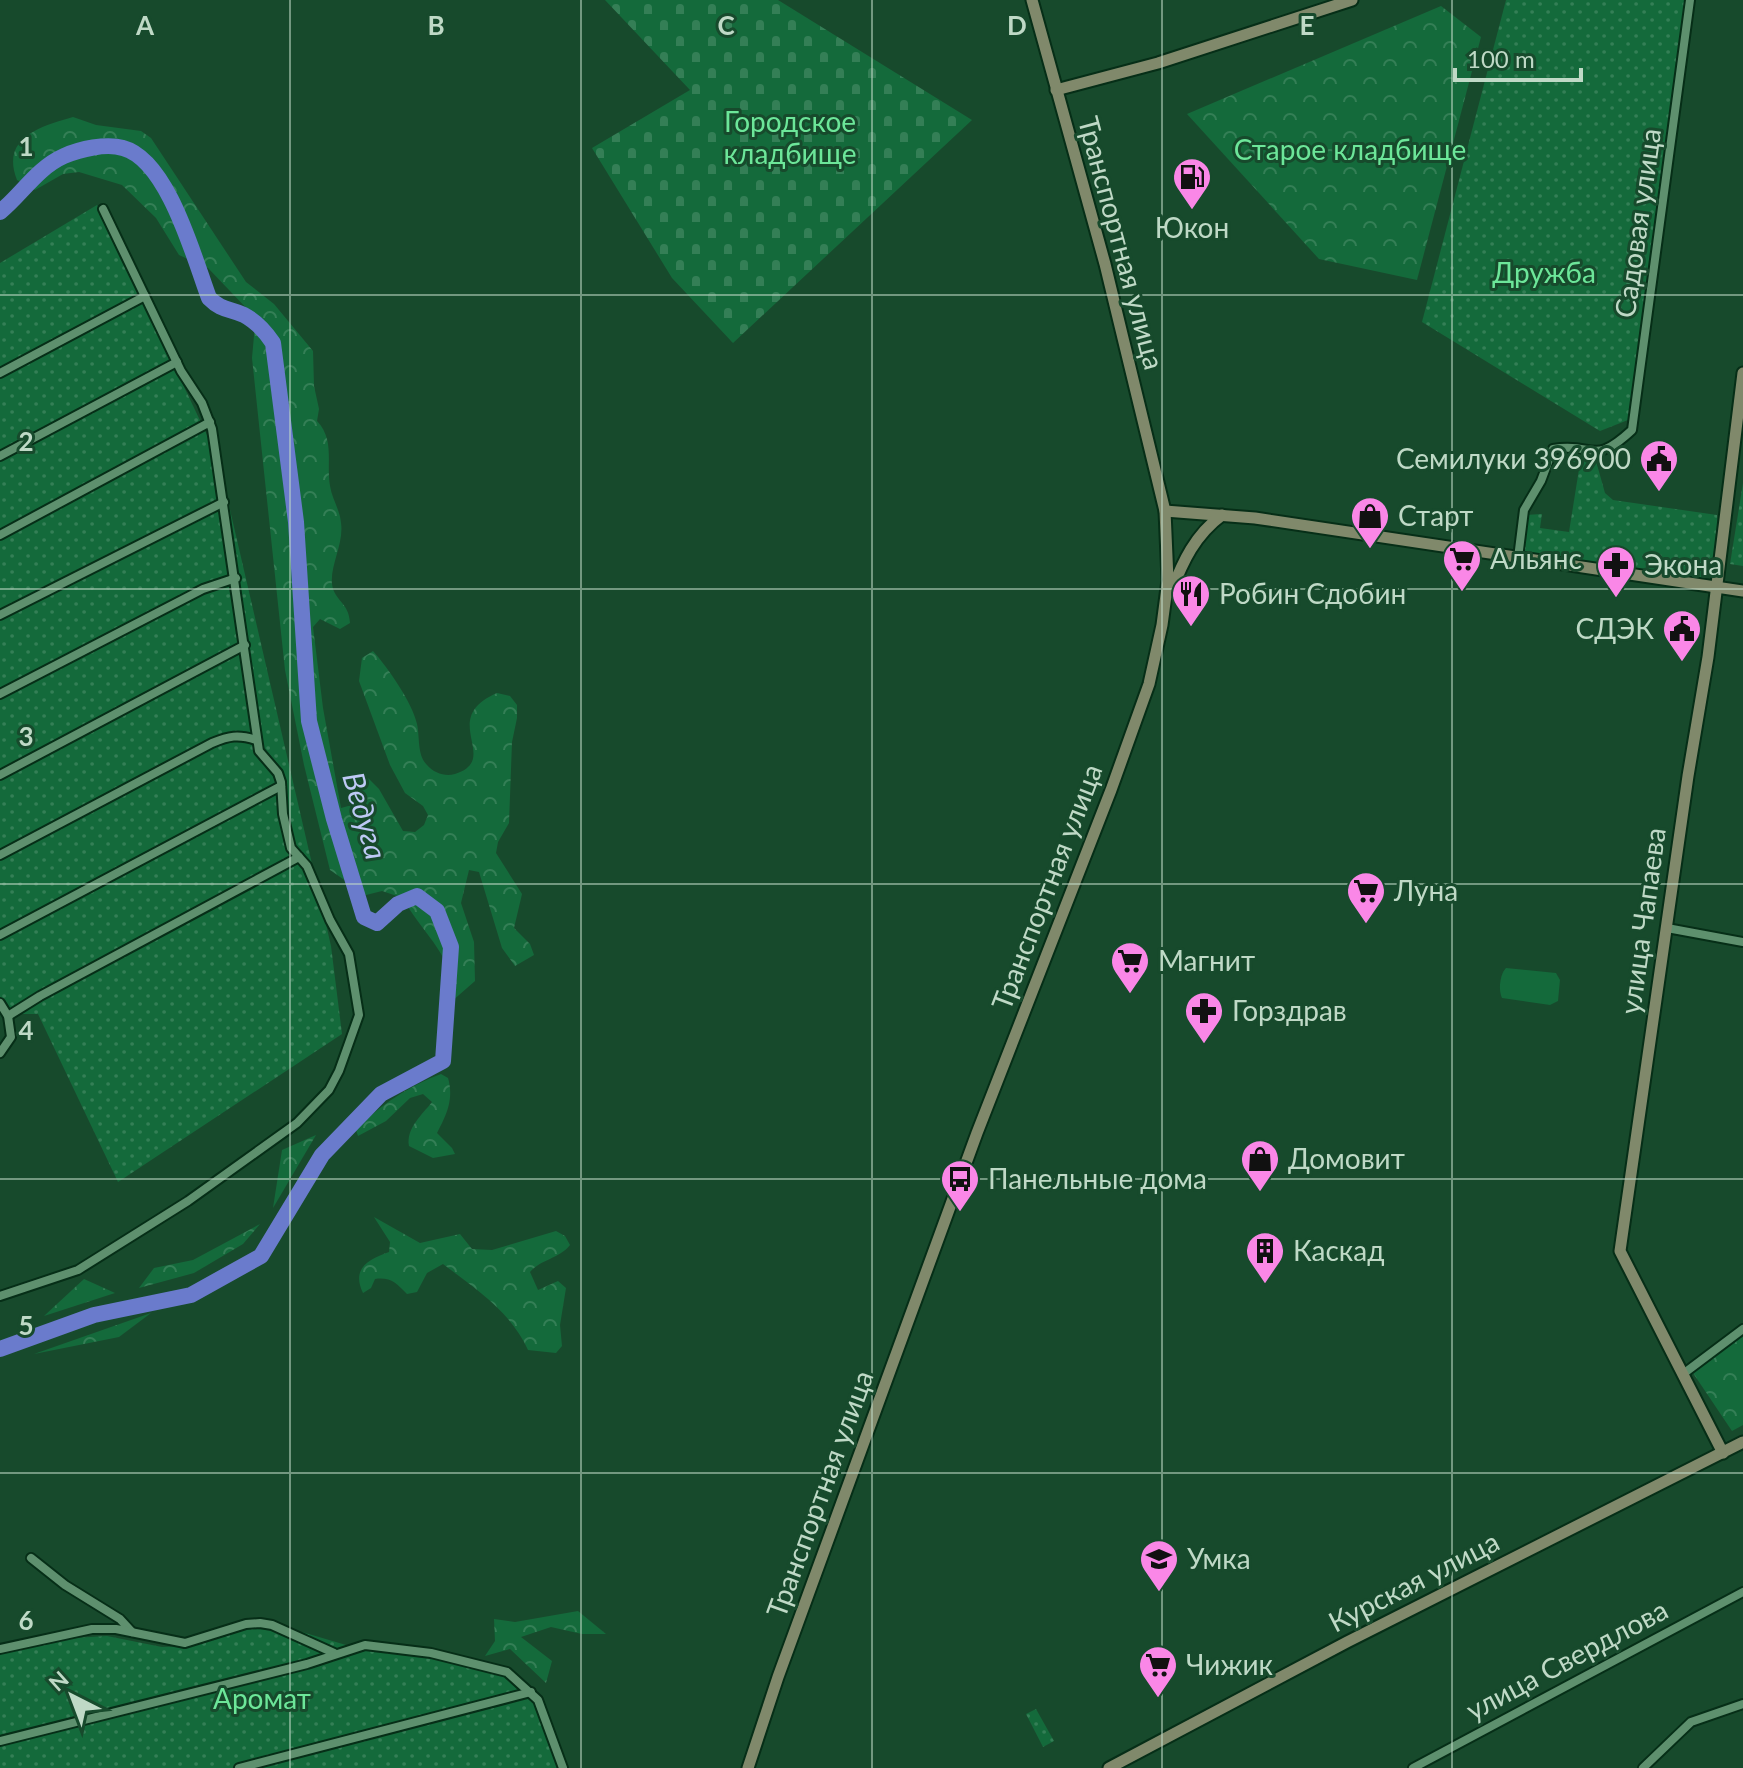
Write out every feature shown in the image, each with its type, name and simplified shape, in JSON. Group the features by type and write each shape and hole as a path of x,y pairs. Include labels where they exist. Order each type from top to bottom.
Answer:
{"street":[{"name":"Транспортная улица","path":"748,1768 778,1677 977,1133 1111,790 1149,684 1164,612 1168,580 1165,511 1105,264 1032,0"},
{"path":"1056,90 1158,63 1352,0"},
{"name":"Садовая улица","path":"1518,558 1524,510 1541,481 1553,449 1569,447 1602,452 1615,446 1632,430 1690,0"},
{"path":"0,1296 49,1282 100,1258 188,1201 297,1123 329,1090 351,1043 359,1015 349,954 330,920 307,866 291,848 278,773 259,751 256,740 236,578 210,422 177,362 103,209"},
{"path":"0,373 145,296"},
{"path":"0,456 177,362"},
{"name":"улица Чапаева","path":"1723,1453 1620,1251 1718,587 1743,373"},
{"path":"0,535 210,422"},
{"path":"0,615 224,502"},
{"path":"1165,511 1271,520 1743,591"},
{"path":"1164,612 1191,546 1204,528 1222,515"},
{"path":"0,694 203,589 236,578"},
{"path":"0,775 245,645"},
{"path":"0,855 212,743 241,735 256,740"},
{"path":"0,935 281,786"},
{"path":"8,1016 299,857"},
{"path":"1667,928 1743,942"},
{"path":"0,1003 8,1016 11,1037 0,1053"},
{"path":"1683,1374 1743,1329"},
{"name":"Курская улица","path":"1109,1768 1360,1636 1743,1442"},
{"path":"31,1558 65,1585 120,1619 133,1633"},
{"name":"улица Свердлова","path":"1413,1768 1743,1592"},
{"path":"0,1649 92,1629 116,1629 167,1642 185,1643 246,1624 260,1623 272,1625 335,1654"},
{"path":"0,1741 307,1664 365,1645 431,1653 507,1672 531,1692 543,1709 563,1768"},
{"path":"239,1768 531,1692"},
{"path":"1643,1768 1691,1722 1743,1704"}],"green space":[{"name":"Городское кладбище","path":"605,0 778,0 972,120 733,343 672,278 592,148 690,90"},
{"name":"Дружба","path":"1506,0 1685,0 1628,420 1600,431 1422,322"},
{"name":"Старое кладбище","path":"1441,6 1481,37 1417,280 1319,259 1187,114"},
{"path":"73,117 96,125 141,131 151,138 246,282 274,304 313,351 314,386 319,409 317,421 328,444 330,486 341,523 332,584 347,610 350,623 340,629 320,619 313,627 323,708 341,808 352,805 361,771 379,789 403,831 415,832 424,825 428,815 423,806 405,793 390,765 359,681 362,658 373,651 410,706 424,761 440,774 455,774 468,767 473,759 470,726 472,715 480,703 497,693 510,696 517,705 512,742 509,823 498,842 496,853 522,894 514,928 530,944 534,955 515,966 502,948 479,872 469,870 461,903 474,942 475,981 451,1002 450,973 444,960 403,898 382,891 366,895 330,870 285,670 252,358 255,325 252,314 208,268 179,255 156,218 122,185 79,172 63,174 35,190 17,180 13,165 19,144 37,130"},
{"path":"97,205 218,458 331,946 342,1034 118,1182 38,1014 0,1014 0,263"},
{"path":"1567,447 1594,454 1605,493 1613,500 1717,515 1715,552 1704,576 1698,580 1527,553 1521,548 1525,515 1542,514 1540,528 1569,532 1580,463 1562,459"},
{"path":"1743,483 1743,566 1730,564"},
{"path":"1506,968 1556,973 1560,980 1558,1001 1550,1005 1502,998 1500,982"},
{"path":"441,1074 448,1078 450,1100 437,1133 455,1154 433,1158 409,1146 412,1128 432,1102 423,1094 410,1098 386,1121 358,1136 356,1130 385,1105 407,1090"},
{"path":"316,1135 273,1208 282,1150"},
{"path":"374,1217 420,1243 460,1234 472,1249 492,1250 556,1231 565,1236 570,1245 566,1250 530,1272 538,1290 558,1281 566,1288 560,1325 562,1346 556,1353 528,1350 502,1313 443,1264 427,1273 417,1292 407,1294 393,1282 375,1279 371,1288 363,1293 359,1277 364,1266 389,1252 390,1242"},
{"path":"260,1224 243,1244 194,1273 139,1288 154,1268 193,1260"},
{"path":"84,1279 115,1293 44,1316"},
{"path":"151,1313 119,1337 34,1354"},
{"path":"1743,1335 1743,1425 1732,1431 1693,1373"},
{"path":"578,1611 606,1634 582,1634 551,1627 521,1637 552,1661 546,1683 510,1649 485,1656 495,1641 494,1619 515,1622"},
{"name":"Аромат","path":"245,1628 302,1632 346,1645 428,1655 503,1674 534,1702 557,1768 0,1768 0,1653 57,1639 107,1636 162,1647 186,1646"},
{"path":"1036,1709 1054,1741 1043,1747 1026,1714"}],"waterway":[{"name":"Ведуга","path":"0,212 54,161 93,148 123,148 139,156 166,190 187,236 209,298 253,321 273,343 296,522 309,721 334,819 364,917 377,923 398,904 417,896 437,911 451,947 443,1061 381,1094 322,1155 261,1256 191,1295 94,1315 0,1349"}],"place":[{"name":"Юкон","path":"1192,211"},
{"name":"Семилуки 396900","path":"1659,493"},
{"name":"Старт","path":"1370,550"},
{"name":"Альянс","path":"1462,593"},
{"name":"Экона","path":"1616,599"},
{"name":"Робин Сдобин","path":"1191,628"},
{"name":"СДЭК","path":"1682,663"},
{"name":"Луна","path":"1366,925"},
{"name":"Магнит","path":"1130,995"},
{"name":"Горздрав","path":"1204,1045"},
{"name":"Домовит","path":"1260,1193"},
{"name":"Панельные дома","path":"960,1213"},
{"name":"Каскад","path":"1265,1285"},
{"name":"Умка","path":"1159,1593"},
{"name":"Чижик","path":"1158,1699"}]}
